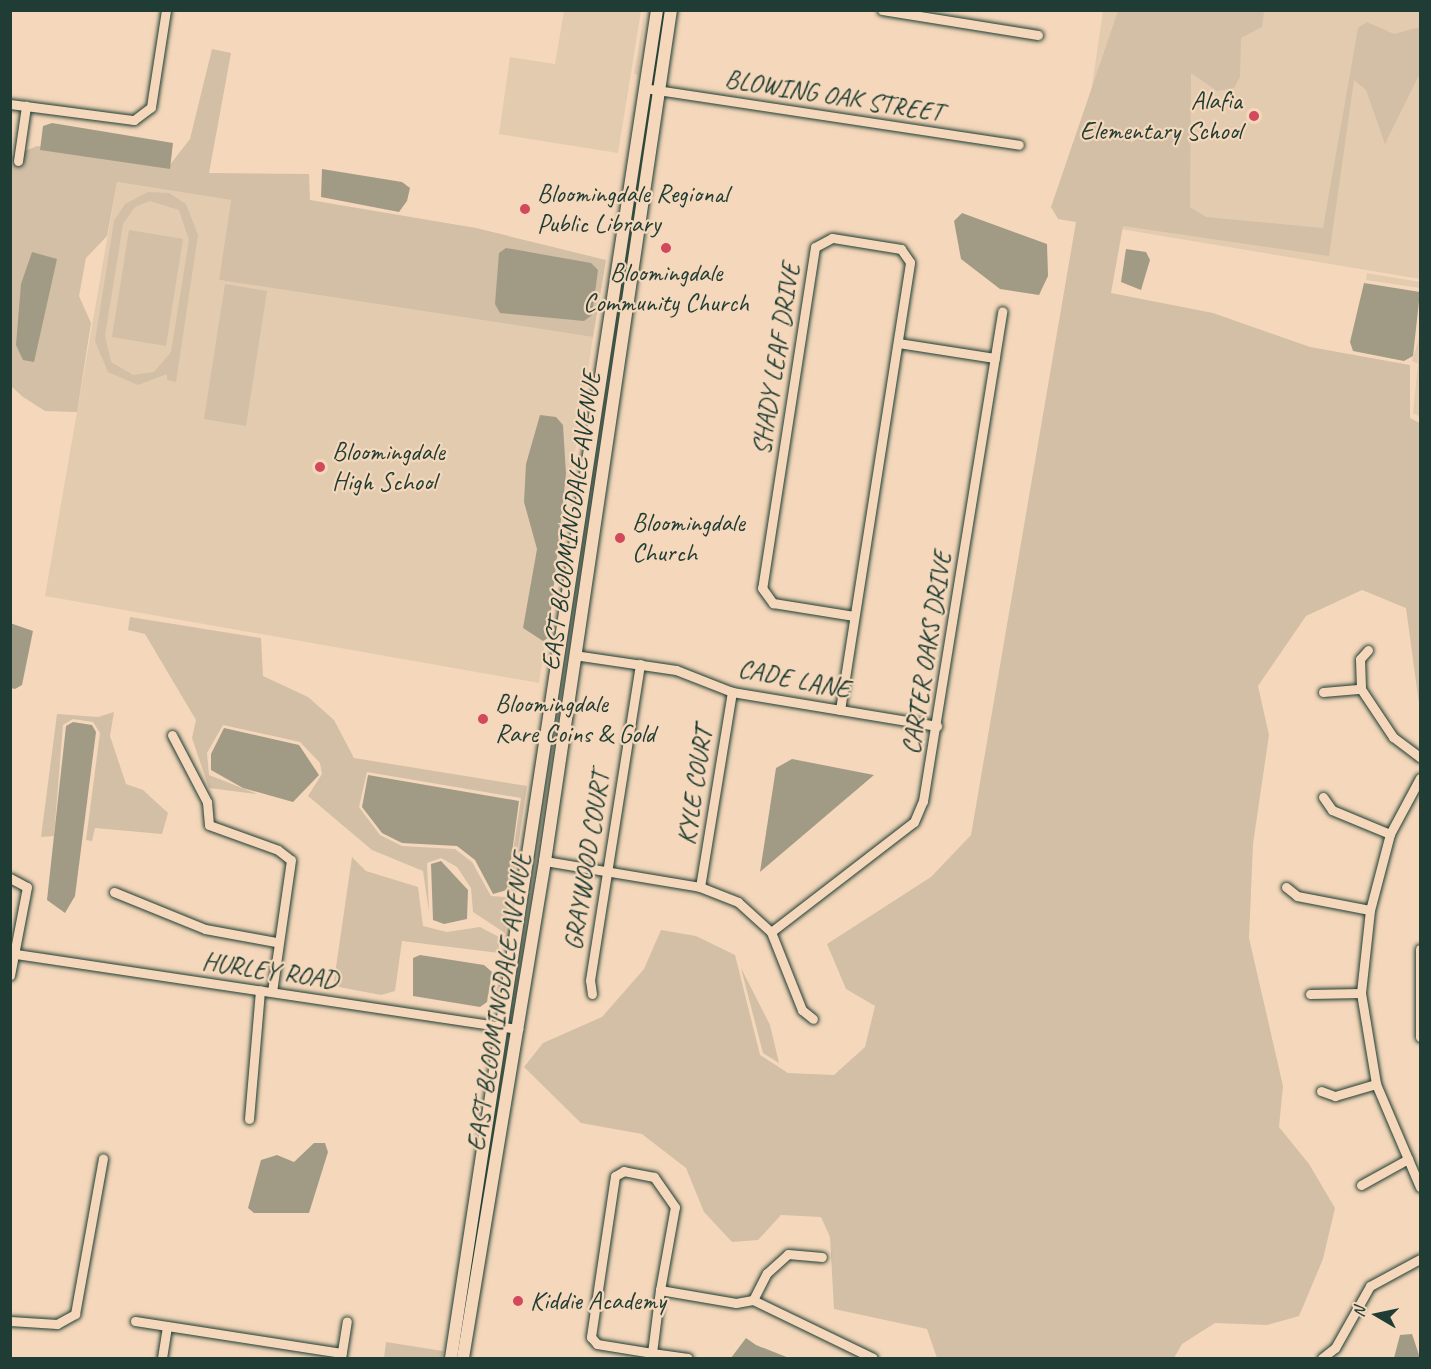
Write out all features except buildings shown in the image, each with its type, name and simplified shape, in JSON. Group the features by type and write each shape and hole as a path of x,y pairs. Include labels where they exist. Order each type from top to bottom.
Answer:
{"main road":[{"name":"EAST BLOOMINGDALE AVENUE","path":"450,1359 541,782 594,409 657,10"},
{"name":"EAST BLOOMINGDALE AVENUE","path":"463,1359 545,861 609,411 672,10"},
{"path":"594,409 609,411"},
{"path":"559,653 574,655"},
{"path":"541,782 555,791"}],"street":[{"path":"10,104 134,120 151,107 166,10"},
{"path":"882,10 1038,35"},
{"name":"BLOWING OAK STREET","path":"644,88 1019,145"},
{"path":"18,161 26,106"},
{"name":"SHADY LEAF DRIVE","path":"840,710 898,343 908,254 822,240 815,247 762,588 773,603 854,616"},
{"name":"CARTER OAKS DRIVE","path":"771,932 914,822 937,726 1002,311"},
{"path":"898,343 995,358"},
{"path":"1368,650 1360,659 1361,689 1393,737 1420,757"},
{"name":"CADE LANE","path":"574,655 696,675 732,692 937,726"},
{"name":"GRAYWOOD COURT","path":"592,994 606,871 640,664"},
{"path":"1323,692 1361,689"},
{"name":"KYLE COURT","path":"700,887 732,692"},
{"path":"172,735 207,802 209,825 278,850 291,860 276,942 272,992"},
{"path":"1420,778 1390,834 1370,910 1361,993 1376,1084 1420,1187"},
{"path":"1323,797 1332,810 1390,834"},
{"path":"545,861 700,887 738,902 771,932 802,1010 813,1019"},
{"path":"10,878 27,887 16,954 10,975"},
{"path":"1286,887 1297,896 1370,910"},
{"path":"114,892 205,929 276,942"},
{"path":"1420,949 1420,1037"},
{"name":"HURLEY ROAD","path":"16,954 518,1029"},
{"path":"249,1119 261,990"},
{"path":"1310,994 1361,993"},
{"path":"1321,1091 1335,1096 1376,1084"},
{"path":"1361,1185 1408,1158"},
{"path":"10,1321 57,1324 75,1314 103,1159"},
{"path":"651,1356 675,1208 654,1177 624,1171 615,1176 591,1337 597,1344 651,1356 688,1359"},
{"path":"753,1300 767,1273 788,1254 822,1257"},
{"path":"1322,1359 1335,1348 1370,1286 1420,1259"},
{"path":"660,1290 736,1303 753,1300 873,1359"},
{"path":"135,1322 342,1356 347,1321"},
{"path":"162,1359 167,1326"}],"shaded area":[{"path":"564,11 641,11 618,153 499,134 510,57 555,64"},
{"path":"645,11 638,75 634,74"},
{"name":"Alafia Elementary School","path":"1103,11 1420,11 1420,279 1072,221"},
{"path":"1118,11 1264,11 1262,27 1241,38 1240,77 1234,88 1217,91 1191,73 1190,207 1206,217 1323,228 1358,28 1367,22 1394,34 1420,27 1420,73 1385,144 1366,90 1354,80 1329,256 1123,226 1111,293 1213,313 1310,347 1410,365 1410,418 1420,423 1420,711 1406,608 1362,590 1306,616 1258,686 1269,735 1253,844 1249,938 1283,1086 1279,1127 1309,1164 1335,1208 1323,1259 1299,1316 1267,1325 1215,1323 1182,1344 1174,1358 937,1358 927,1329 834,1309 830,1237 821,1217 781,1215 758,1240 732,1242 704,1212 686,1168 642,1134 581,1123 524,1067 543,1043 602,1017 644,969 661,930 696,936 735,955 760,1055 788,1073 834,1075 865,1047 875,1006 846,989 827,944 931,877 971,835 1076,222 1058,219 1051,207"},
{"path":"212,49 231,53 209,173 309,174 310,200 476,228 606,260 593,337 219,280 231,200 117,182 107,236 86,258 79,296 91,323 77,412 45,411 23,397 11,386 10,157 37,146 169,166 190,139"},
{"path":"52,123 173,143 170,169 40,150 43,126"},
{"path":"322,169 402,182 410,188 407,201 399,212 321,197"},
{"name":"Bloomingdale High School","path":"117,182 231,200 219,280 593,337 539,683 45,596"},
{"path":"148,192 169,193 186,204 198,235 176,382 167,380 167,374 138,385 108,372 95,341 114,221 125,204","holes":["150,201 179,210 189,240 171,352 154,372 133,375 111,362 105,336 123,224 135,207"]},
{"path":"962,213 1047,244 1048,276 1039,295 1000,289 961,259 954,221"},
{"path":"129,230 183,239 166,346 112,337"},
{"path":"506,248 591,263 598,270 592,315 584,321 500,313 495,304 499,253"},
{"path":"1126,249 1146,252 1150,260 1141,290 1121,282"},
{"path":"32,252 57,259 34,362 23,360 16,345 21,284"},
{"path":"1367,273 1420,282 1420,288 1366,280"},
{"path":"1364,283 1420,292 1413,356 1404,361 1353,351 1350,342"},
{"path":"225,284 267,291 246,426 204,419"},
{"path":"1420,335 1420,417 1413,413 1418,364 1412,361"},
{"path":"540,415 556,417 563,425 566,474 548,638 543,641 523,628 537,549 524,502 526,464"},
{"path":"130,617 261,638 263,676 308,697 334,720 354,758 527,786 505,933 473,912 471,888 457,867 441,858 427,863 429,912 423,871 372,850 308,796 322,774 320,763 300,742 223,725 207,753 209,775 257,794 209,788 192,738 196,720 145,634 128,630","holes":["367,772 521,798 506,897 491,896 472,862 455,849 402,846 380,835 359,807"]},
{"path":"10,623 33,631 22,685 15,689 11,688"},
{"path":"114,712 110,736 126,784 143,790 168,813 162,834 95,828 92,841 86,840 100,733 93,722 73,719 63,725 54,836 41,837 57,714 98,717"},
{"path":"73,722 92,725 96,732 75,896 65,913 47,900 66,726"},
{"path":"224,728 299,745 319,775 293,802 243,788 211,770 211,754"},
{"path":"792,759 874,775 760,872 776,768"},
{"path":"368,775 519,801 507,890 493,894 475,860 457,846 402,843 382,833 362,807"},
{"path":"352,857 366,871 418,887 423,926 447,932 480,927 499,937 499,953 402,941 395,991 381,995 339,987 334,981"},
{"path":"441,861 468,890 467,919 444,924 433,920 431,864"},
{"path":"420,955 484,965 492,972 487,1002 480,1007 413,996 413,958"},
{"path":"741,968 770,1025 779,1063 763,1053"},
{"path":"314,1143 325,1143 328,1152 309,1213 254,1213 248,1208 261,1160 277,1155 294,1162"},
{"path":"1412,1334 1420,1358 1394,1358 1400,1335"},
{"path":"746,1338 756,1345 789,1358 731,1358"},
{"path":"386,1342 443,1351 442,1358 384,1358"}],"place":[{"name":"Alafia Elementary School","path":"1254,116"},
{"name":"Bloomingdale Regional Public Library","path":"525,209"},
{"name":"Bloomingdale Community Church","path":"666,248"},
{"name":"Bloomingdale High School","path":"320,467"},
{"name":"Bloomingdale Church","path":"620,538"},
{"name":"Bloomingdale Rare Coins & Gold","path":"483,719"},
{"name":"Kiddie Academy","path":"518,1301"}]}
